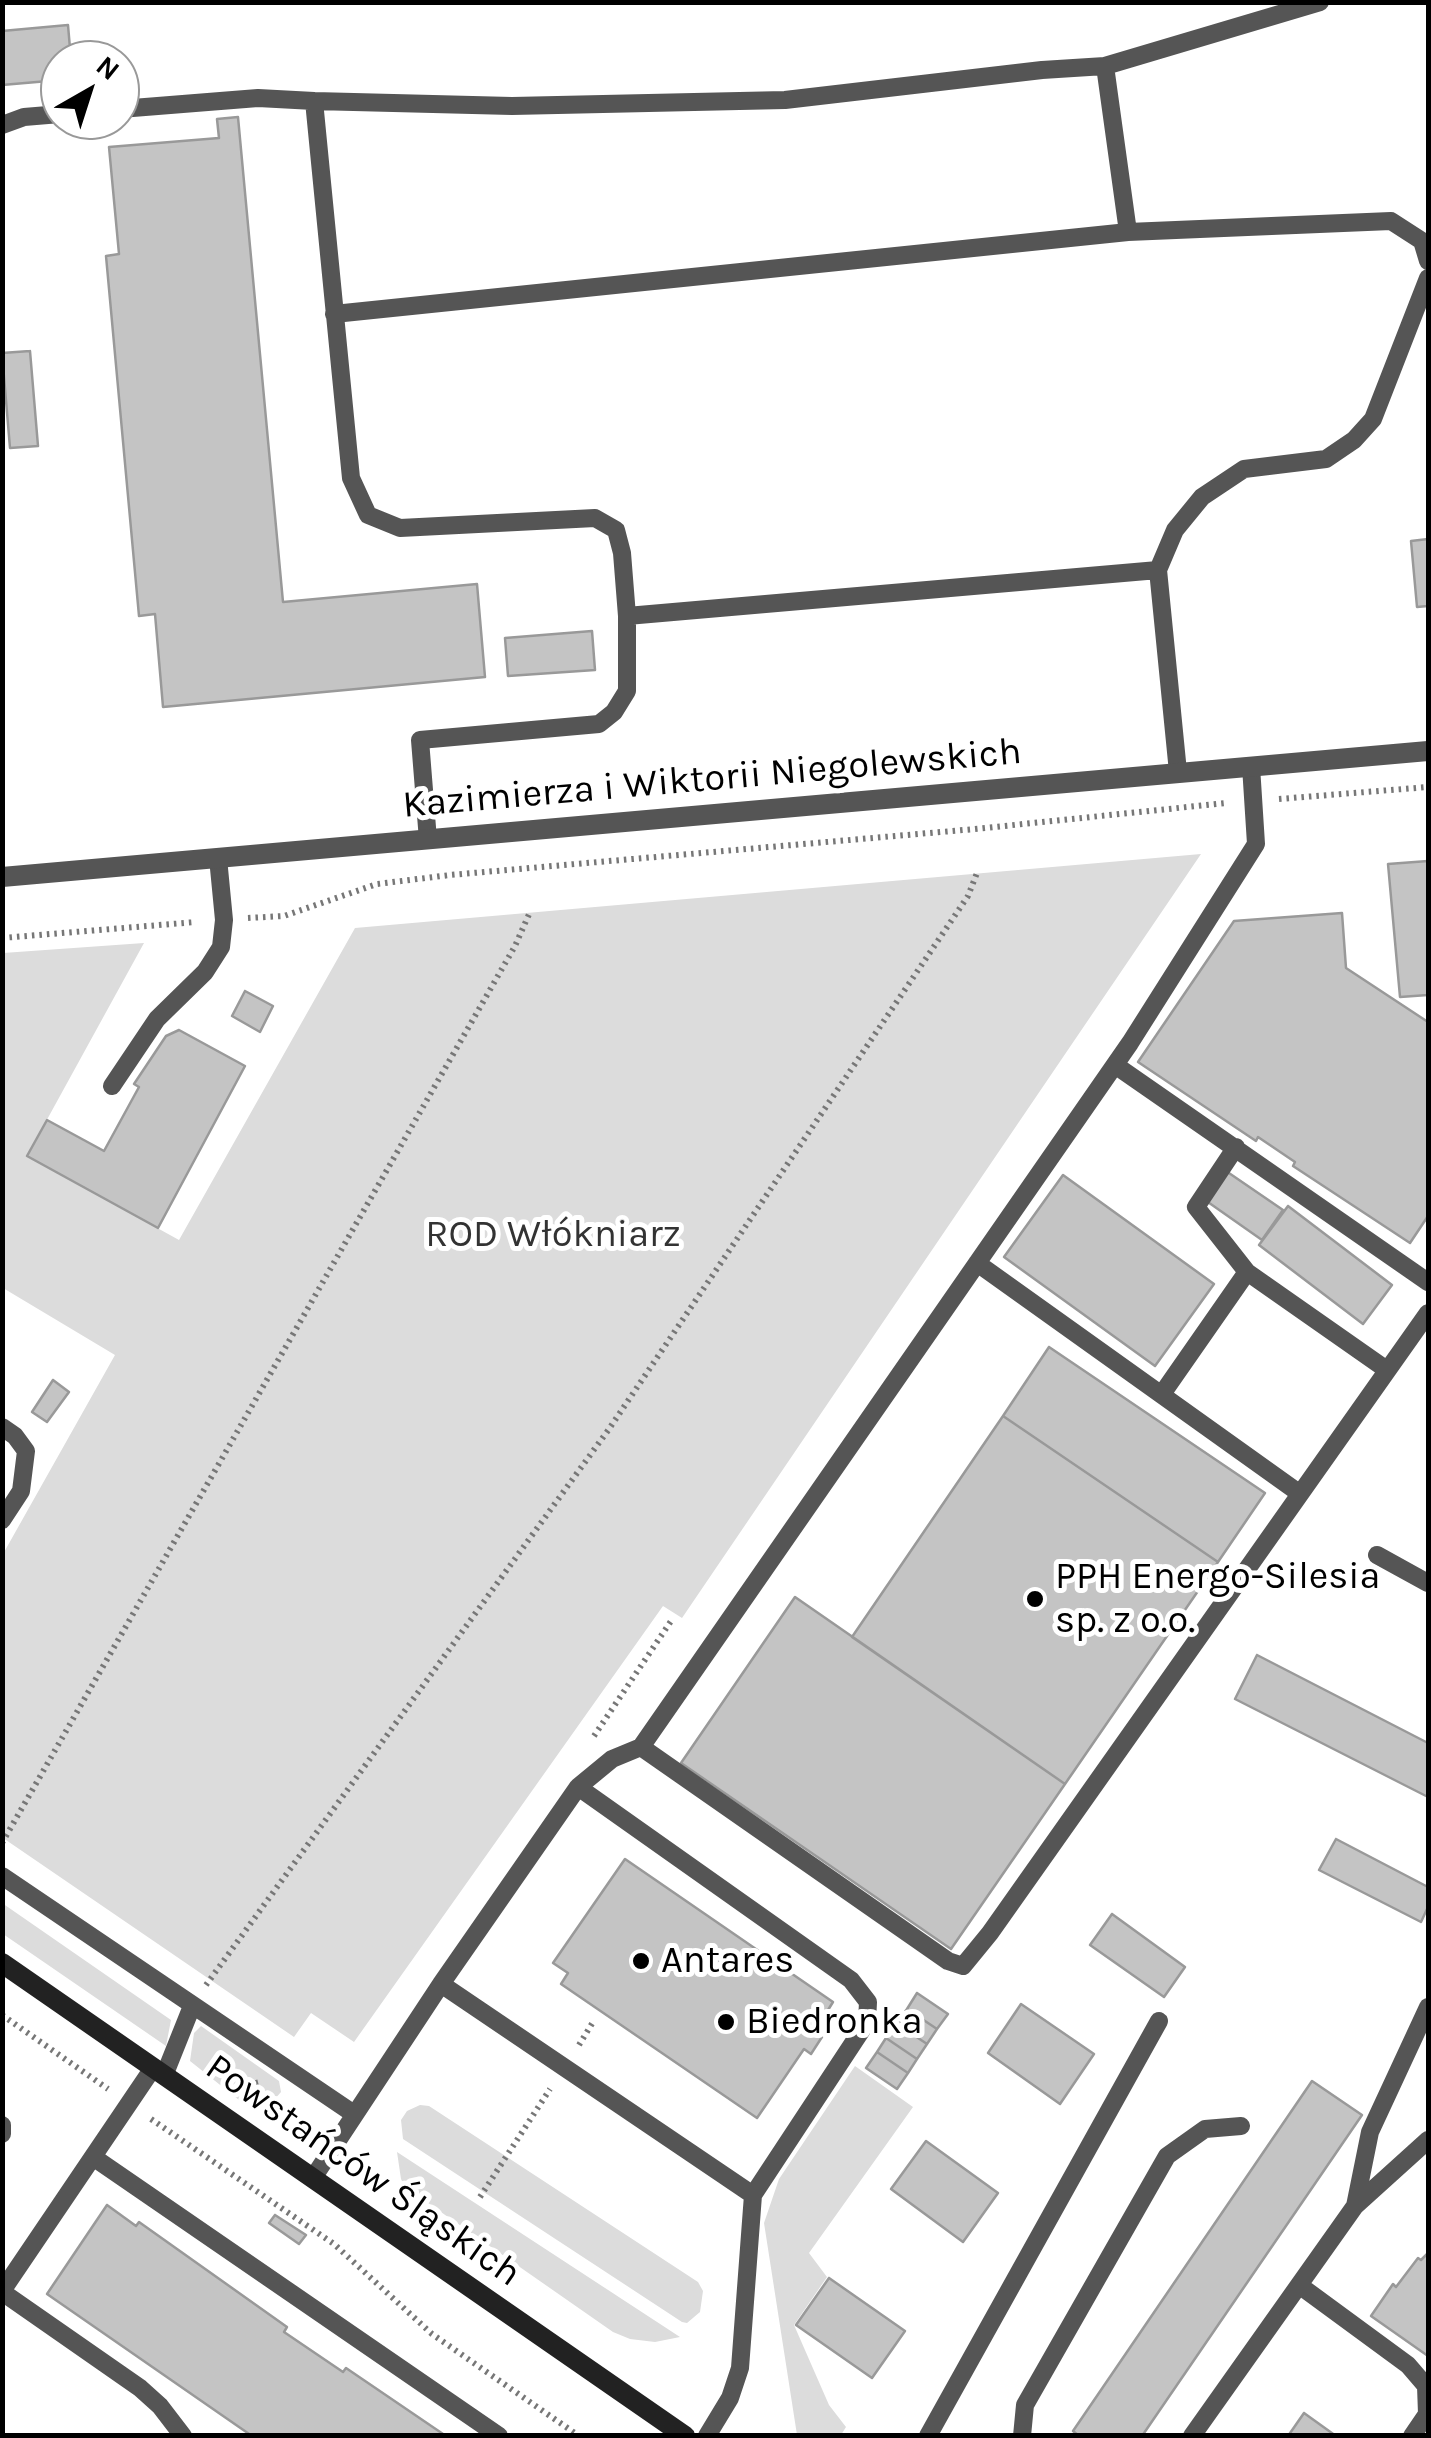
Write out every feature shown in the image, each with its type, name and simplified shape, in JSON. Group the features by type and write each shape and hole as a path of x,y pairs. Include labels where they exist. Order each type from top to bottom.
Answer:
{"main road":[{"name":"Powstańców Śląskich","path":"2,1963 685,2436"}],"street":[{"name":"Kazimierza i Wiktorii Niegolewskich","path":"2,876 1428,751"}],"lane":[{"path":"140,107 258,98 512,106 785,100 1105,66 1320,2"},
{"path":"1105,66 1128,232"},
{"path":"314,101 350,478 368,514 400,528 595,518 616,530 622,553 627,690 614,712 600,724 420,740 428,840"},
{"path":"2,125 40,116"},
{"path":"334,314 1128,232 1391,221 1422,240 1428,261"},
{"path":"1178,772 1158,570 1175,530 1202,497 1244,469 1326,458 1354,440 1373,419 1428,278"},
{"path":"626,616 1158,570"},
{"path":"313,2178 578,1787 612,1759 642,1747 1114,1065 1256,844 1250,766"},
{"path":"112,1086 157,1019 217,956 224,936 218,858"},
{"path":"1114,1065 1428,1282"},
{"path":"1236,1147 1196,1207 1247,1272 1388,1370"},
{"path":"977,1263 1300,1494"},
{"path":"1162,1394 1247,1272"},
{"path":"642,1747 948,1961 964,1966 1428,1313"},
{"path":"2,1427 15,1436 26,1452 21,1490 2,1520"},
{"path":"1376,1555 1428,1583"},
{"path":"578,1787 851,1980 868,2002 867,2022 753,2195 740,2368 730,2398 707,2436"},
{"path":"2,1876 354,2114"},
{"path":"441,1984 753,2195"},
{"path":"183,2436 140,2388 2,2292 128,2104 158,2072 192,2006"},
{"path":"1355,2206 1370,2132 1428,2007"},
{"path":"928,2436 1159,2021"},
{"path":"2,2125 2,2134"},
{"path":"1022,2436 1025,2405 1167,2156 1205,2129 1241,2126"},
{"path":"1192,2436 1355,2206 1428,2140"},
{"path":"93,2157 499,2436"},
{"path":"1298,2286 1408,2364 1426,2386 1427,2414 1412,2436"}],"path":[{"path":"2,938 284,916 377,884 450,875 1428,787"},
{"path":"192,2006 609,1429 968,896 977,873"},
{"path":"2,1842 505,964 530,912"},
{"path":"578,1787 573,1767 671,1621"},
{"path":"2,2015 334,2244 432,2334 579,2436"},
{"path":"480,2196 594,2022"}],"green space":[{"name":"ROD Włókniarz","path":"1201,854 682,1618 663,1606 354,2042 311,2013 294,2037 3,1838 3,1554 115,1355 3,1288 3,953 144,943 27,1156 179,1240 355,928"},
{"path":"2,1903 171,2020 166,2046 3,1934"},
{"path":"201,2026 279,2081 281,2092 274,2100 239,2100 190,2061 194,2033"},
{"path":"855,2066 913,2107 809,2253 827,2277 794,2325 829,2405 846,2427 841,2435 797,2435 764,2223 779,2179"},
{"path":"429,2106 698,2282 703,2291 700,2312 687,2323 682,2322 403,2139 401,2120 407,2111"},
{"path":"397,2152 680,2337 655,2342 613,2332 405,2187"}],"building":[{"path":"68,25 69,40 40,40 40,82 2,85 2,31"},
{"path":"238,117 283,602 477,584 485,677 163,707 155,614 139,616 106,256 119,254 109,147 219,138 217,119"},
{"path":"30,351 38,446 10,448 2,353"},
{"path":"1428,539 1428,606 1417,607 1411,541"},
{"path":"592,631 595,670 508,676 505,638"},
{"path":"1428,861 1428,995 1400,997 1388,864"},
{"path":"1342,913 1346,968 1428,1022 1428,1216 1410,1243 1293,1166 1295,1162 1258,1137 1256,1141 1138,1062 1234,921"},
{"path":"245,991 273,1006 260,1032 232,1016"},
{"path":"179,1030 245,1066 158,1228 27,1156 47,1120 104,1151 139,1087 134,1084 166,1036"},
{"path":"1226,1171 1283,1210 1262,1240 1205,1200"},
{"path":"1063,1175 1214,1284 1155,1366 1004,1257"},
{"path":"1288,1206 1392,1285 1363,1324 1259,1245"},
{"path":"1049,1347 1265,1493 1218,1562 1003,1416"},
{"path":"53,1380 69,1392 47,1422 32,1412"},
{"name":"PPH Energo-Silesia sp. z o.o.","path":"1003,1416 1218,1562 1065,1784 852,1637"},
{"name":"PPH Energo-Silesia sp. z o.o.","path":"795,1597 1065,1784 951,1949 681,1763"},
{"path":"1257,1655 1428,1743 1428,1797 1235,1699"},
{"path":"1336,1839 1428,1887 1428,1907 1421,1922 1319,1870"},
{"path":"625,1859 833,2002 815,2031 822,2037 811,2054 804,2049 757,2118 561,1984 568,1973 553,1963"},
{"path":"1112,1914 1185,1967 1164,1997 1090,1945"},
{"path":"917,1993 948,2014 937,2029 907,2009"},
{"path":"1021,2004 1094,2054 1060,2104 988,2053"},
{"path":"907,2009 937,2029 927,2044 896,2023"},
{"path":"896,2023 927,2044 917,2059 886,2038"},
{"path":"886,2038 917,2059 908,2073 877,2052"},
{"path":"877,2052 908,2073 897,2089 866,2068"},
{"path":"1312,2081 1362,2115 1142,2436 1079,2436 1073,2431"},
{"path":"926,2141 998,2193 963,2242 891,2189"},
{"path":"107,2205 136,2226 139,2222 287,2327 284,2332 343,2372 346,2368 446,2436 252,2436 47,2294"},
{"path":"275,2215 306,2235 299,2244 269,2223"},
{"path":"1428,2253 1428,2356 1371,2316 1393,2284 1396,2287 1418,2258 1421,2260"},
{"path":"829,2278 905,2331 872,2378 796,2325"},
{"path":"1304,2413 1336,2436 1288,2436"}],"place":[{"name":"PPH Energo-Silesia sp. z o.o.","path":"1035,1599"},
{"name":"Antares","path":"641,1961"},
{"name":"Biedronka","path":"726,2022"}]}
